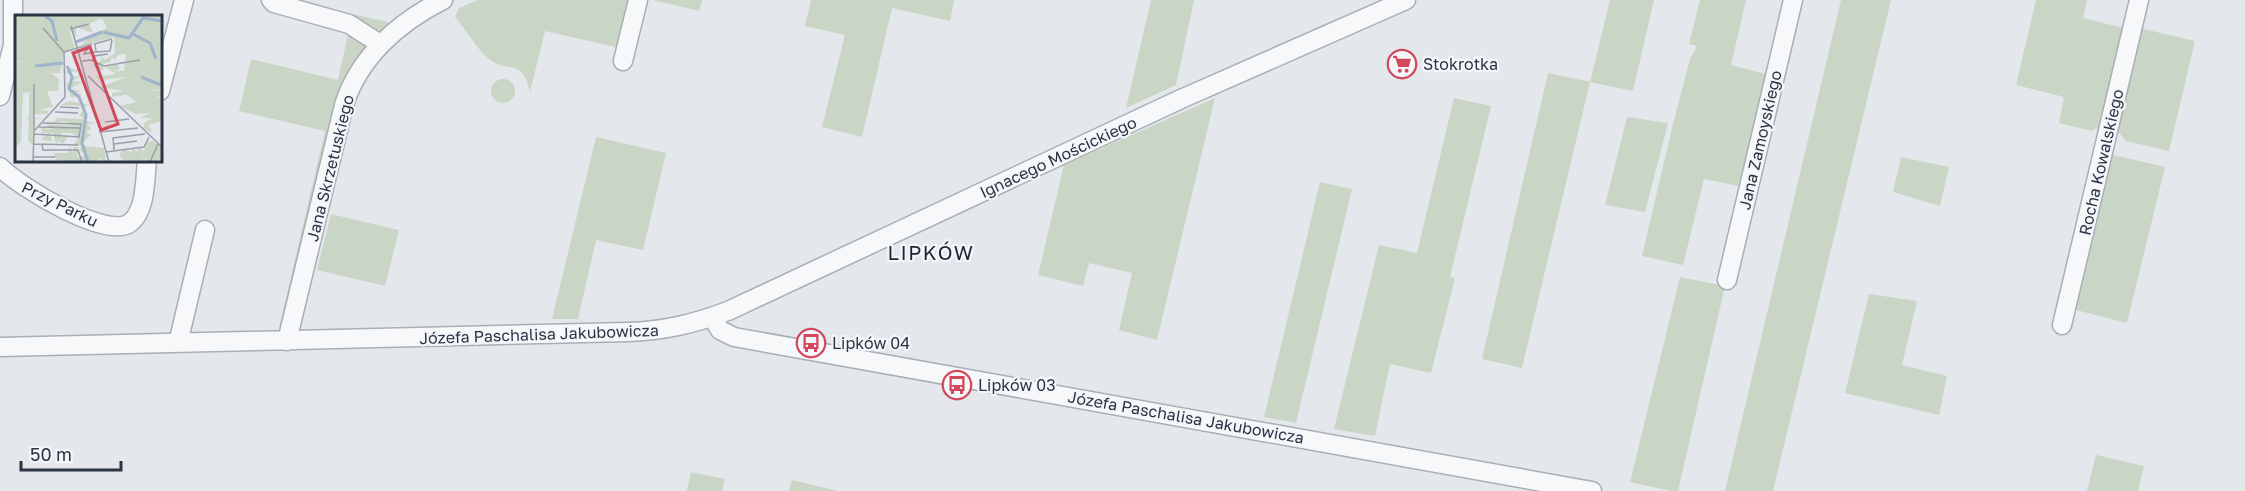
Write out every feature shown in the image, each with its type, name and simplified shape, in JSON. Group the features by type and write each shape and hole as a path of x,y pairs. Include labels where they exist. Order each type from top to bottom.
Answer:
{"street":[{"path":"0,96 15,45 13,0"},
{"path":"162,85 184,0"},
{"path":"271,0 274,3 350,24 380,44"},
{"name":"Jana Skrzetuskiego","path":"288,341 352,82 380,44 406,22 443,0"},
{"path":"623,62 638,0"},
{"name":"Ignacego Mościckiego","path":"712,317 755,299 1138,119 1407,0"},
{"name":"Jana Zamoyskiego","path":"1727,280 1793,0"},
{"name":"Rocha Kowalskiego","path":"2062,325 2139,0"},
{"name":"Przy Parku","path":"0,167 16,183 38,195 93,222 122,228 130,224 140,209 147,162"},
{"path":"178,343 205,230"},
{"name":"Józefa Paschalisa Jakubowicza","path":"0,347 658,331 712,317 720,330 734,337 1592,491"}],"green space":[{"path":"291,0 388,22 392,28 378,35"},
{"path":"478,0 632,0 620,48 545,31 530,92 527,81 519,70 502,66 484,55 455,17 459,8"},
{"path":"653,0 702,0 699,11"},
{"path":"811,0 954,0 950,21 892,8 862,137 822,127 845,35 805,26"},
{"path":"1151,0 1194,0 1176,85 1126,108"},
{"path":"1610,0 1654,0 1633,91 1590,82"},
{"path":"1700,0 1746,0 1731,65 1769,75 1743,187 1704,179 1683,265 1642,256 1690,59 1697,46 1689,44"},
{"path":"1841,0 1891,0 1773,491 1725,491"},
{"path":"2036,0 2087,0 2083,18 2127,29 2104,124 2092,131 2059,123 2064,97 2016,85"},
{"path":"2139,28 2195,41 2169,151 2126,141 2115,128"},
{"path":"349,30 365,42 367,49 285,328 279,328 325,131 239,111 251,59 338,80"},
{"path":"1548,73 1590,82 1522,368 1482,359"},
{"path":"503,79 512,82 515,91 512,100 503,103 494,100 491,91 494,82"},
{"path":"1215,98 1157,340 1119,330 1132,273 1089,263 1083,286 1038,275 1064,165"},
{"path":"1454,98 1491,106 1450,277 1455,278 1431,373 1390,364 1375,436 1334,429 1379,245 1417,253"},
{"path":"1627,117 1668,123 1645,212 1605,205"},
{"path":"596,137 666,153 643,250 596,240 578,319 552,319"},
{"path":"2109,154 2165,167 2127,323 2072,309"},
{"path":"1901,157 1949,167 1940,206 1893,192"},
{"path":"1320,182 1352,189 1296,423 1264,417"},
{"path":"331,214 399,230 385,286 317,270"},
{"path":"1680,277 1725,286 1678,491 1671,491 1630,482"},
{"path":"1869,294 1917,301 1902,365 1947,376 1939,415 1845,393"},
{"path":"2096,455 2144,466 2138,491 2087,491"},
{"path":"691,472 725,479 722,491 687,491"},
{"path":"792,480 838,491 789,491"}],"place":[{"name":"Stokrotka","path":"1402,64"},
{"name":"Lipków 04","path":"811,343"},
{"name":"Lipków 03","path":"957,385"}],"district":[{"name":"LIPKÓW","path":"931,252"}]}
